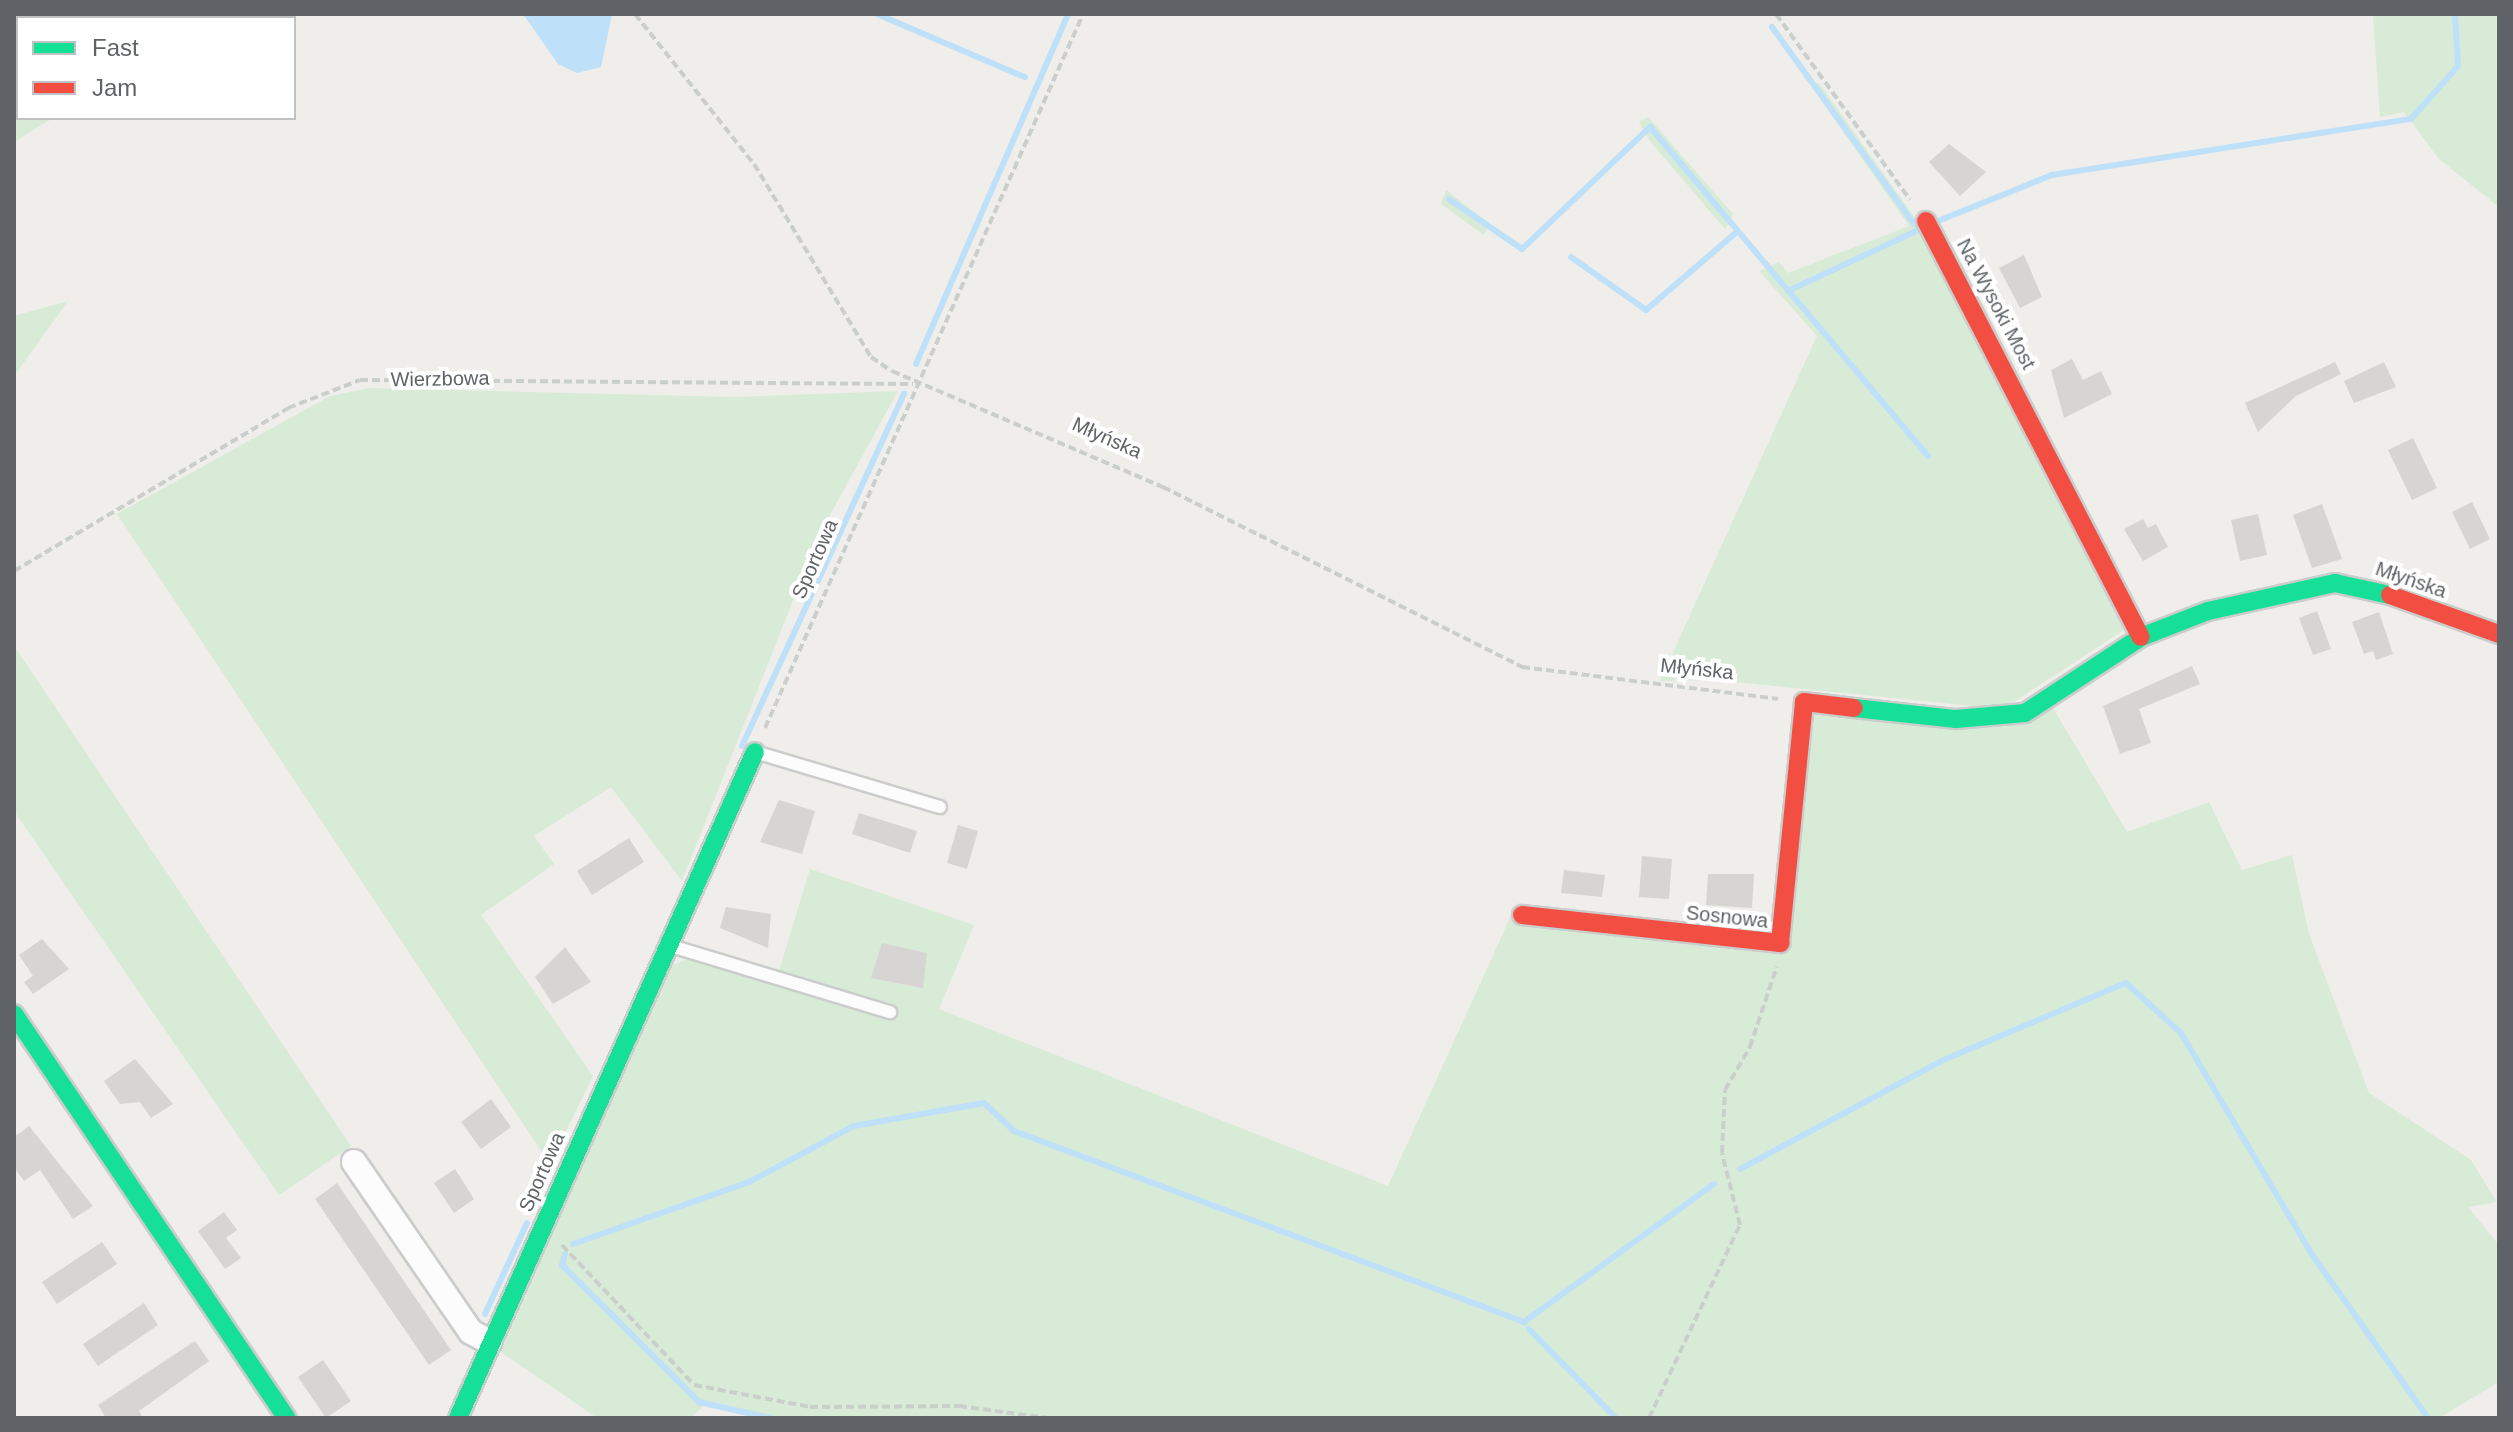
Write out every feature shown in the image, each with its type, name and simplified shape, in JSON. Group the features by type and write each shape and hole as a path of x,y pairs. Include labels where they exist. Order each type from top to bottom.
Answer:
{"street":[{"name":"Na Wysoki Most","path":"1926,221 2141,637"},
{"name":"Młyńska","path":"1804,702 1956,719 2025,713 2141,637 2208,611 2335,583 2368,587 2499,634"},
{"name":"Sosnowa","path":"1522,915 1772,945 1786,938 1804,702"},
{"name":"Sportowa","path":"458,1418 755,752"},
{"path":"14,1014 287,1418"},
{"path":"354,1162 471,1332 490,1342"}],"lane":[{"path":"755,752 940,807"},
{"path":"668,945 890,1012"}],"path":[{"path":"635,14 754,164 871,357 916,384"},
{"name":"Sportowa","path":"755,752 1083,14"},
{"path":"1776,14 1926,221"},
{"name":"Wierzbowa","path":"14,571 288,408 360,380 916,384"},
{"name":"Młyńska","path":"916,384 1163,487 1522,667 1804,702"},
{"path":"1649,1418 1740,1225 1722,1153 1725,1090 1750,1047 1786,938"},
{"path":"539,1232 598,1278 694,1385 810,1407 959,1406 1048,1418"}],"green space":[{"path":"14,14 170,14 16,16 16,120 50,120 14,142"},
{"path":"2373,14 2499,14 2499,207 2439,159 2404,112 2380,117"},
{"path":"1819,83 1918,222 2130,626 2003,709 1714,680 1660,681 1817,336 1759,271 1779,262 1788,273 1909,226 1810,84"},
{"path":"1648,117 1733,214 1725,229 1649,140 1639,122"},
{"path":"1446,190 1490,224 1484,235 1441,204"},
{"path":"68,301 14,376 14,316"},
{"path":"370,388 735,397 898,391 819,535 682,881 611,787 534,836 554,864 481,915 593,1076 550,1164 117,514 330,396"},
{"path":"14,646 351,1146 279,1195 14,811"},
{"path":"2053,708 2127,832 2209,802 2242,870 2292,855 2309,934 2369,1093 2471,1160 2497,1202 2468,1207 2499,1245 2499,1382 2439,1418 770,1418 704,1405 691,1418 597,1418 501,1352 667,967 688,959 775,984 810,869 974,925 939,1009 1388,1186 1515,907 1770,953 1813,715"}],"water":[{"path":"523,14 612,14 601,67 577,73 558,64"}],"building":[{"path":"1949,144 1986,172 1960,196 1929,162"},
{"path":"2024,255 2042,297 2020,308 1999,268"},
{"path":"2072,359 2083,380 2101,371 2112,394 2064,418 2051,370"},
{"path":"2335,362 2341,374 2296,396 2258,432 2245,403"},
{"path":"2384,362 2396,387 2354,403 2344,381"},
{"path":"2413,438 2437,488 2412,500 2388,450"},
{"path":"2472,502 2490,539 2470,549 2452,512"},
{"path":"2322,504 2342,559 2312,568 2293,515"},
{"path":"2258,514 2267,555 2240,561 2231,520"},
{"path":"2143,519 2148,528 2156,524 2168,547 2143,561 2124,529"},
{"path":"2317,611 2331,649 2313,655 2299,618"},
{"path":"2379,612 2393,654 2376,660 2373,651 2364,654 2352,622"},
{"path":"2192,666 2200,684 2139,709 2151,743 2120,754 2103,706"},
{"path":"779,800 815,811 802,854 760,842"},
{"path":"859,813 917,831 910,853 852,834"},
{"path":"958,825 978,831 967,869 947,863"},
{"path":"629,838 644,862 592,895 577,871"},
{"path":"1642,856 1672,859 1669,899 1639,897"},
{"path":"1564,870 1605,875 1602,897 1561,893"},
{"path":"1708,874 1754,874 1752,908 1706,905"},
{"path":"726,907 771,914 768,948 720,928"},
{"path":"42,939 69,969 33,994 24,982 33,976 19,955"},
{"path":"882,943 927,953 923,988 871,978"},
{"path":"565,947 591,982 553,1004 535,977"},
{"path":"135,1059 173,1104 151,1118 140,1102 120,1104 104,1081"},
{"path":"491,1099 511,1127 481,1149 461,1122"},
{"path":"29,1126 93,1206 73,1219 40,1170 24,1181 14,1167 14,1137"},
{"path":"455,1169 474,1199 454,1213 434,1183"},
{"path":"337,1183 451,1350 429,1365 315,1199"},
{"path":"224,1212 237,1230 226,1238 241,1258 225,1269 198,1231"},
{"path":"102,1242 117,1264 57,1304 42,1282"},
{"path":"144,1303 158,1325 98,1366 83,1344"},
{"path":"195,1341 209,1361 139,1411 143,1418 106,1418 98,1405"},
{"path":"323,1360 351,1401 326,1418 298,1377"}],"waterway":[{"path":"877,14 1025,77"},
{"path":"916,364 1068,14"},
{"path":"1938,221 2052,175 2411,119 2458,66 2455,14"},
{"path":"1772,27 1914,224"},
{"path":"1449,199 1522,249 1650,127 1928,456"},
{"path":"1788,291 1918,230"},
{"path":"1571,257 1646,310 1738,231"},
{"path":"742,746 904,393"},
{"path":"1740,1169 1941,1061 2126,983 2181,1033 2313,1256 2428,1418"},
{"path":"573,1244 749,1182 854,1126 984,1103 1014,1131 1524,1322 1714,1184"},
{"path":"485,1314 527,1223"},
{"path":"565,1254 562,1265 699,1402 770,1418"},
{"path":"1529,1329 1616,1418"}],"traffic: fast":[{"path":"1854,708 1956,719 2025,713 2141,637 2208,611 2335,583 2390,595"},
{"path":"458,1418 755,752"},
{"path":"14,1014 287,1418"}],"traffic: jam":[{"path":"1926,221 2141,637"},
{"path":"2390,595 2499,634"},
{"path":"1522,915 1780,943 1804,702 1854,708"}]}
